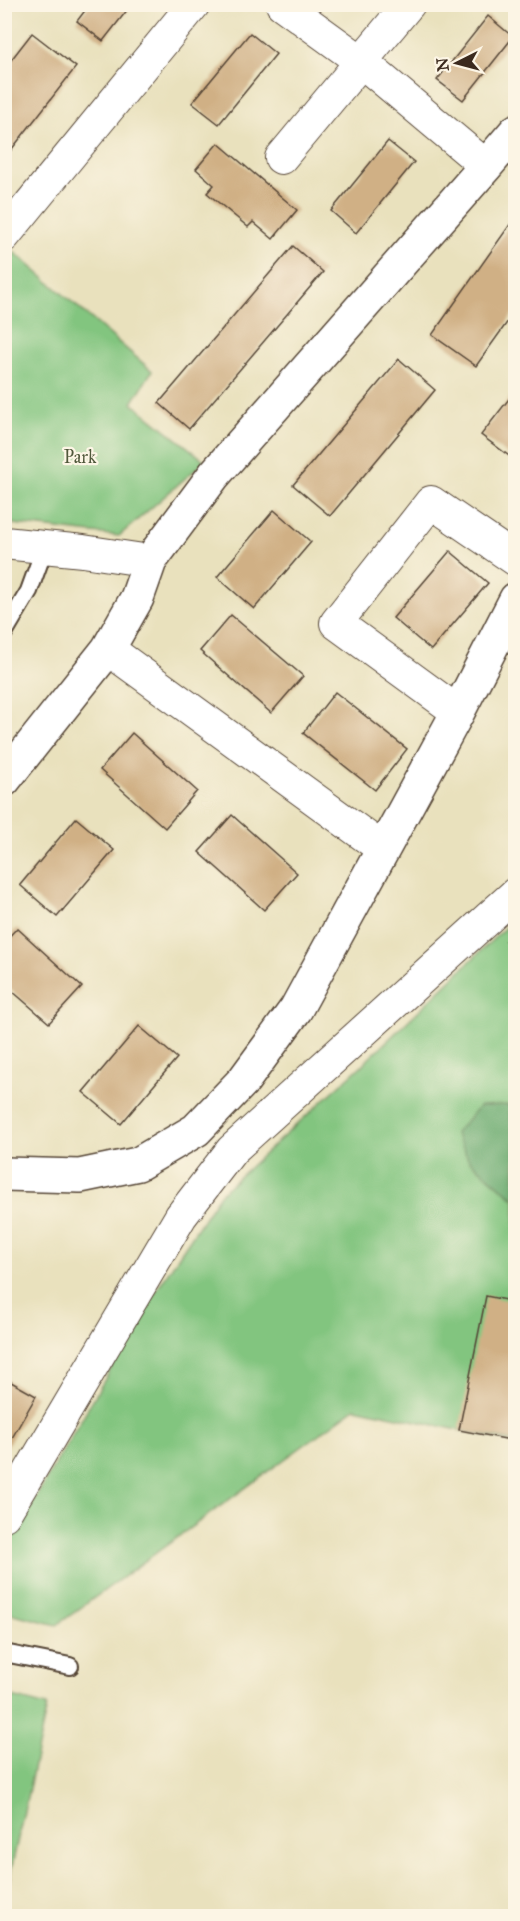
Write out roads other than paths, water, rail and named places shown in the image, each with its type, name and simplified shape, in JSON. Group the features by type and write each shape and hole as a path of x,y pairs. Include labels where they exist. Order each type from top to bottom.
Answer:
{"street":[{"path":"4,236 194,4"},
{"path":"282,4 362,62 486,166"},
{"path":"281,158 409,4"},
{"path":"4,780 108,649 137,598 150,561 214,475 516,131"},
{"path":"458,712 336,623 431,502 516,560"},
{"path":"4,543 150,561"},
{"path":"4,1174 80,1176 138,1164 196,1130 244,1080 296,1009 458,712 516,599"},
{"path":"108,649 383,849"},
{"path":"4,1515 182,1216 232,1150 516,893"}],"lane":[{"path":"4,633 29,591 45,547"},
{"path":"4,1653 70,1666"}],"park label":[{"name":"Park","path":"80,457"}]}
